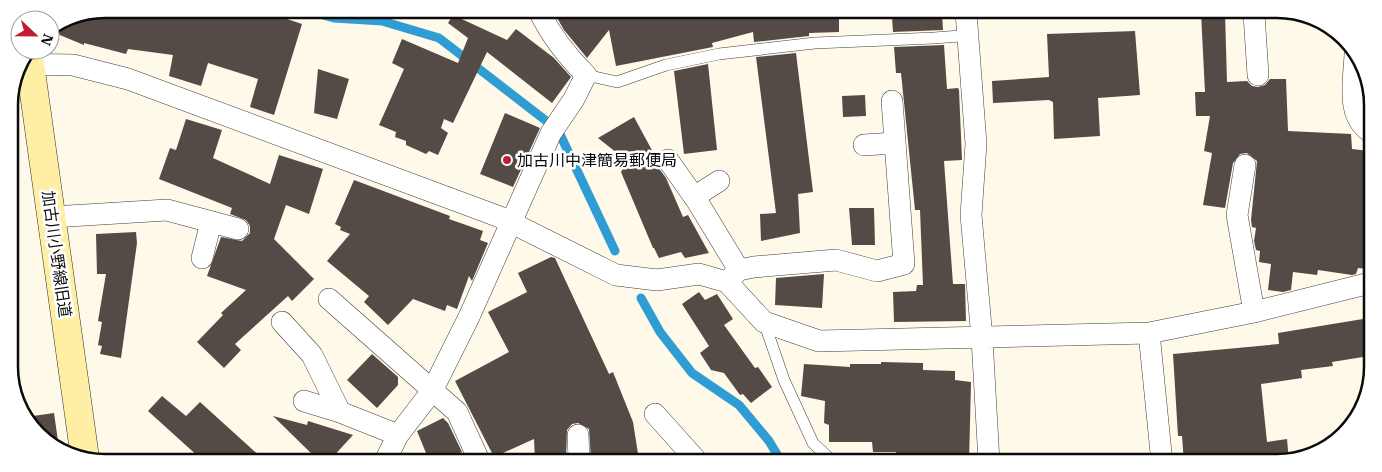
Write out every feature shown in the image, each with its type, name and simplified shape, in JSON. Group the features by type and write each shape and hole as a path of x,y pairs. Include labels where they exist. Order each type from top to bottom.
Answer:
{"street":[{"path":"389,454 398,435 432,391 512,223 554,127 574,99 586,75 561,50 543,18"},
{"path":"1254,18 1258,75"},
{"path":"967,22 976,144 971,215 982,338 989,454"},
{"path":"33,60 73,65 128,79 512,223 616,274 657,280 699,274 733,276 836,260 877,270 904,264 892,100"},
{"path":"1355,65 1353,104 1356,117 1364,129"},
{"name":"加古川小野線旧道","path":"26,67 52,217 85,453"},
{"path":"864,145 895,143"},
{"path":"668,160 694,197 733,276 764,322 819,341 1149,333 1254,312 1364,284"},
{"path":"1245,165 1237,215 1254,312"},
{"path":"694,197 719,181"},
{"path":"52,217 167,210 238,229"},
{"path":"202,258 211,222"},
{"path":"329,299 458,412 476,454"},
{"path":"282,322 312,354 340,412"},
{"path":"1149,333 1161,454"},
{"path":"304,402 340,412 398,435"},
{"path":"655,414 692,454"},
{"path":"578,435 579,454"}],"lane":[{"path":"586,75 617,82 666,65 719,54 815,43 960,36 967,22"},
{"path":"764,322 784,380 813,443 825,454"}],"building":[{"path":"105,18 284,18 302,24 274,115 250,107 258,79 208,63 201,86 169,76 173,55 128,49 126,54 84,43 84,45 60,35 60,30 88,19"},
{"path":"451,18 459,18 507,40 516,29 554,58 571,77 552,103 487,52 453,123 444,119 441,128 448,133 438,155 429,151 426,154 406,145 406,141 395,137 396,132 379,125 404,69 392,63 402,39 458,63 468,38 448,23"},
{"path":"557,18 839,18 839,32 809,33 809,36 754,42 753,32 712,43 713,47 616,66 609,30 587,58 564,30"},
{"path":"892,18 942,18 943,30 893,32"},
{"path":"1201,18 1225,18 1227,82 1247,81 1252,86 1258,87 1265,85 1270,79 1286,79 1288,131 1351,134 1352,149 1364,150 1364,269 1358,268 1356,274 1352,275 1318,270 1317,275 1293,272 1291,290 1283,292 1268,290 1271,264 1259,262 1260,251 1256,250 1254,241 1256,228 1252,227 1251,220 1257,161 1247,153 1240,154 1233,163 1225,208 1203,205 1212,153 1204,151 1210,116 1196,116 1195,92 1205,92"},
{"path":"1135,31 1140,95 1098,98 1100,136 1054,139 1053,102 1049,100 993,103 992,81 1049,77 1047,34"},
{"path":"944,45 947,89 958,88 959,90 962,160 944,161 953,284 965,284 966,321 894,322 893,292 916,291 917,285 923,285 920,210 915,210 901,73 896,73 894,47"},
{"path":"796,53 813,192 798,194 800,233 761,241 760,214 776,213 756,57"},
{"path":"708,64 717,150 684,154 674,71"},
{"path":"318,69 349,79 337,119 314,113"},
{"path":"865,95 866,116 843,117 842,96"},
{"path":"505,113 540,128 513,187 480,174"},
{"path":"634,117 654,154 658,167 666,178 683,217 688,215 709,253 685,258 681,252 659,258 653,248 621,172 627,161 598,138"},
{"path":"186,119 222,130 213,158 270,184 279,155 323,169 309,214 286,205 274,239 314,279 292,301 288,296 235,344 241,350 224,368 197,342 223,315 221,313 246,290 207,276 221,237 242,241 250,233 250,226 246,220 230,214 232,208 159,179 170,148 176,150"},
{"path":"354,180 450,216 449,219 483,231 480,240 488,243 472,281 469,276 457,309 447,305 445,311 413,299 388,325 364,302 369,296 327,261 350,234 340,230 341,227 335,224"},
{"path":"849,208 874,208 875,245 852,245"},
{"path":"136,232 137,243 121,358 100,354 102,346 98,345 102,322 98,321 106,274 97,274 96,234"},
{"path":"551,257 555,258 609,374 613,372 633,422 638,454 591,454 589,429 578,423 572,424 567,430 566,454 535,454 534,439 501,454 492,454 455,381 509,352 488,312 527,292 518,273"},
{"path":"824,274 822,308 775,305 776,278"},
{"path":"699,292 705,300 717,294 733,319 724,325 755,368 758,367 772,387 751,403 743,394 740,395 724,373 711,370 700,353 709,346 682,304"},
{"path":"1364,319 1364,357 1332,362 1333,366 1301,370 1302,378 1261,384 1267,442 1287,439 1288,453 1183,454 1182,436 1178,436 1173,354 1279,344 1278,333"},
{"path":"372,354 398,377 398,385 377,408 347,380"},
{"path":"881,362 923,363 923,370 955,371 955,380 971,382 969,454 896,454 896,452 873,452 872,442 829,442 829,425 824,423 825,401 801,396 804,364 850,367 850,364 881,364"},
{"path":"162,396 186,416 200,402 257,454 195,454 148,411"},
{"path":"54,413 58,441 43,429 33,416"},
{"path":"273,416 307,425 308,421 353,435 336,454 312,454"},
{"path":"443,418 448,423 462,452 458,454 427,454 417,431"}],"waterway":[{"path":"334,18 382,21 439,38 558,130 615,251"},
{"path":"641,298 660,332 692,373 739,405 769,441 777,454"}],"place":[{"name":"加古川中津簡易郵便局","path":"507,160"}]}
